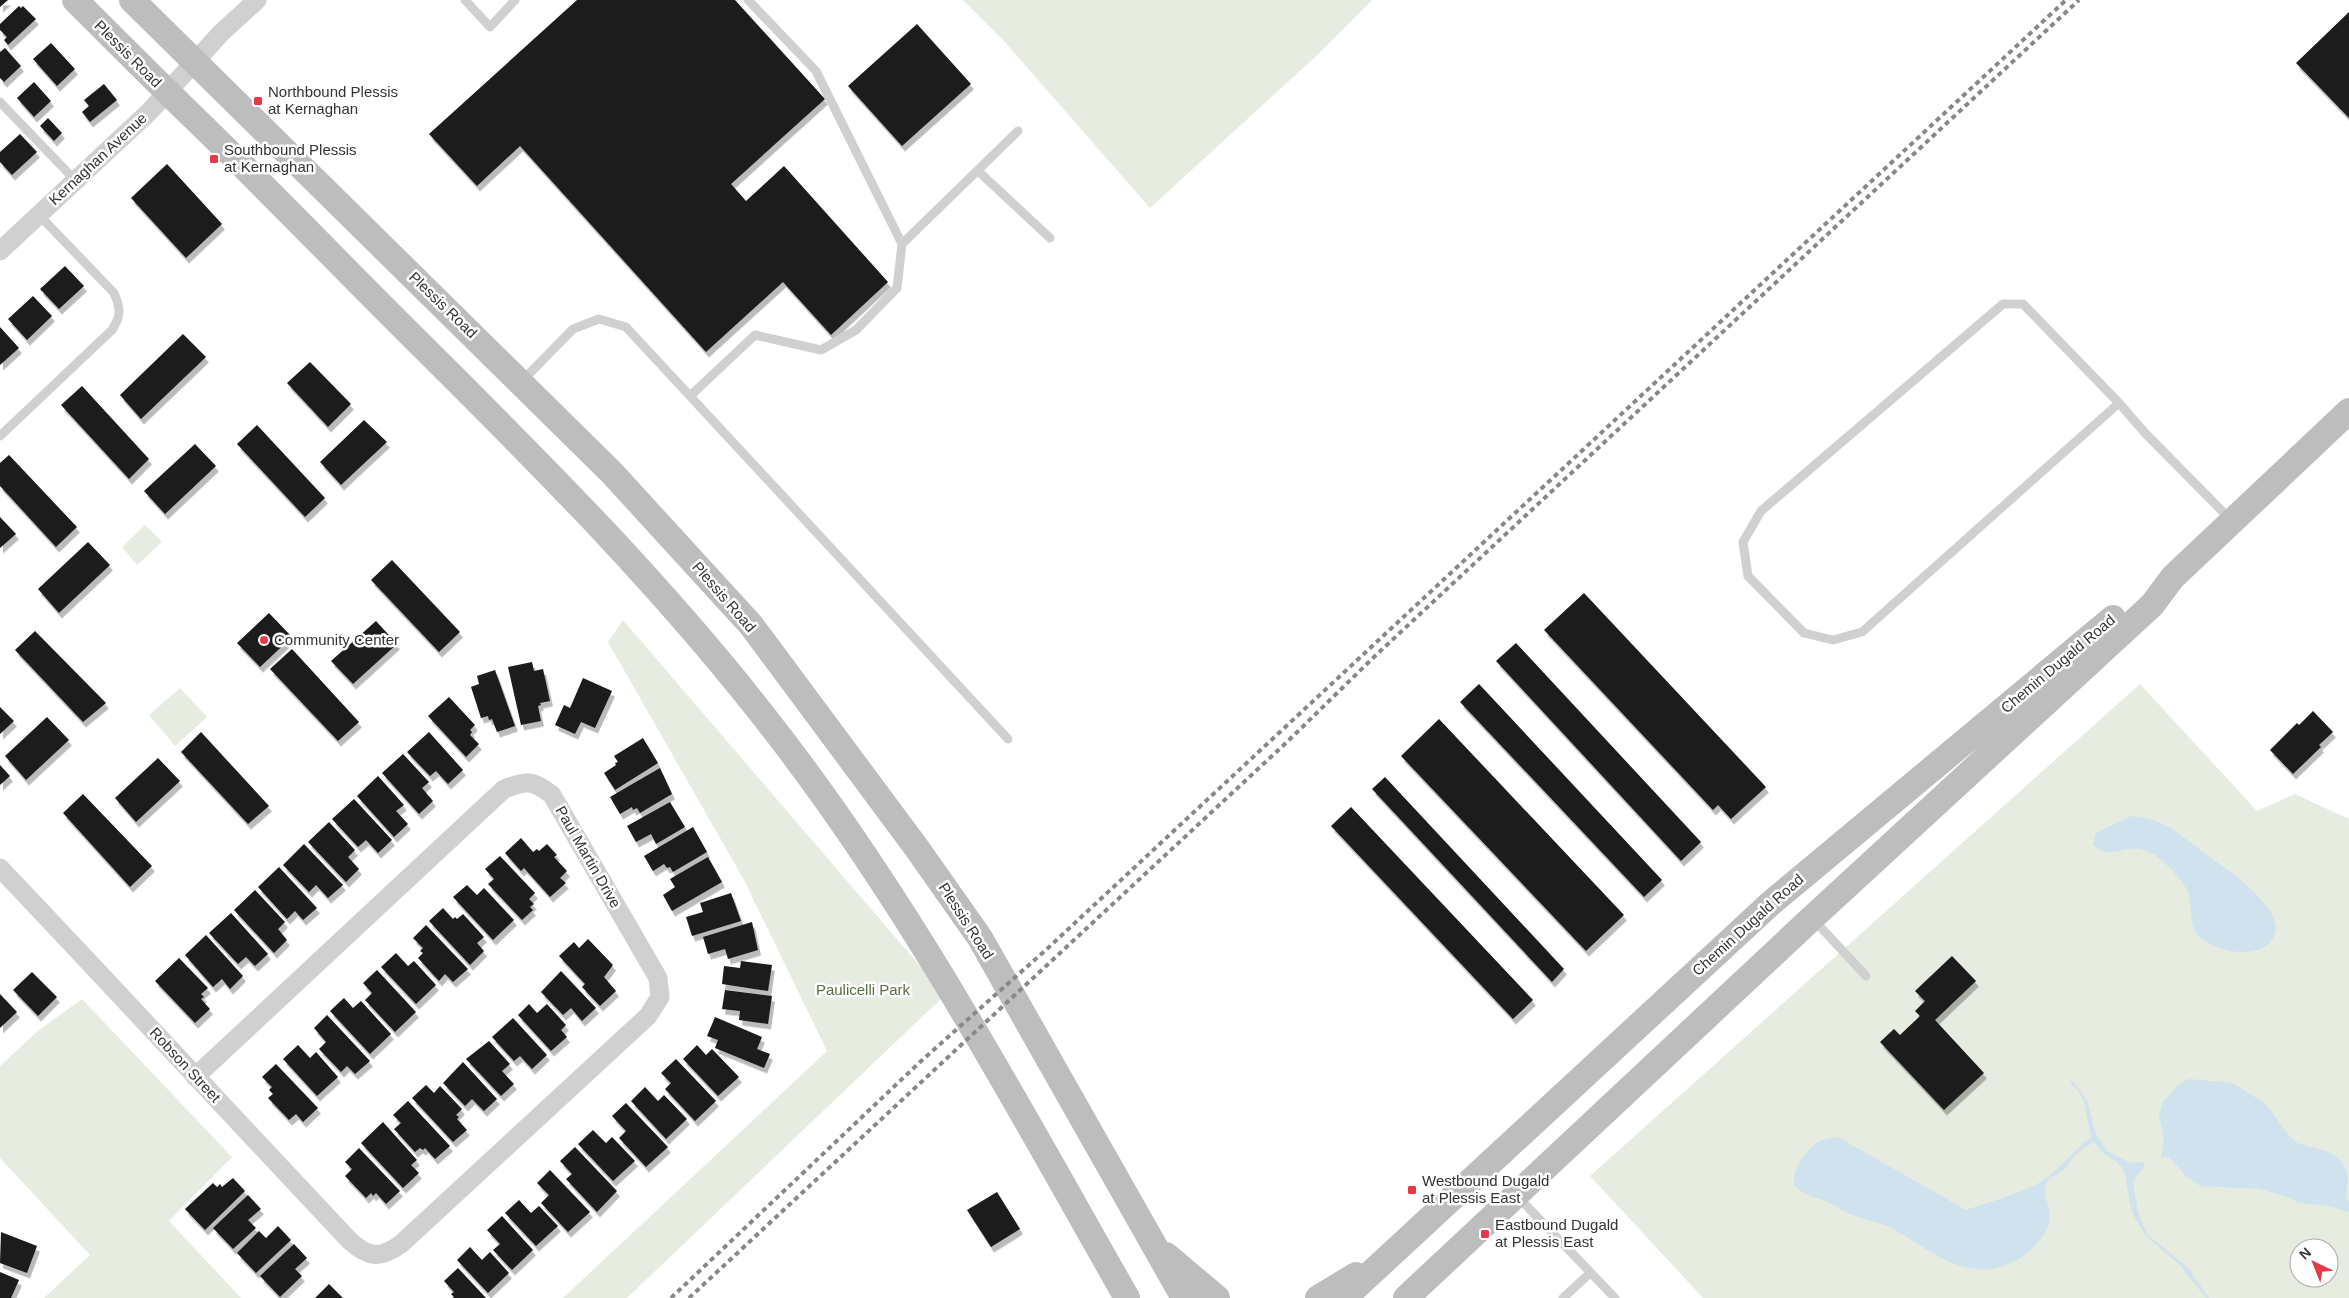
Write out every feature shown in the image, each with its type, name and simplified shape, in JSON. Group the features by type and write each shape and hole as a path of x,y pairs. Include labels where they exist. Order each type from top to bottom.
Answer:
{"main road":[{"name":"Plessis Road","path":"75,0 489,412 636,564 714,654 786,745 840,818 913,931 999,1074 1127,1298"},
{"name":"Plessis Road","path":"132,0 612,473 751,625 916,846 980,938 1184,1298"},
{"name":"Chemin Dugald Road","path":"1406,1298 1812,918 2152,604 2173,576 2349,411"},
{"name":"Chemin Dugald Road","path":"1344,1298 1771,903 2142,594 2173,576"},
{"path":"1771,903 1794,906 1812,918"},
{"path":"1490,1162 1517,1195"},
{"path":"1156,1247 1218,1298"},
{"path":"1318,1298 1387,1258"}],"street":[{"name":"Kernaghan Avenue","path":"0,251 149,112 194,61 258,0"},
{"name":"Paul Martin Drive","path":"196,1077 504,789 523,782 538,784 552,795 658,978 660,997 648,1016 401,1244 389,1253 374,1256"},
{"name":"Robson Street","path":"4,880 196,1077 350,1241 361,1251 374,1256"}],"lane":[{"path":"464,0 490,27 515,0"},
{"path":"690,396 755,335 821,350 856,330 897,288 902,244 816,72 748,0"},
{"path":"0,102 75,180"},
{"path":"902,244 1018,131"},
{"path":"978,171 1050,238"},
{"path":"0,436 112,330 120,317 119,305 114,293 39,215"},
{"path":"2119,403 1862,632 1833,640 1804,632 1748,576 1743,542 1761,511 2003,304 2023,304 2119,403 2145,433 2232,520"},
{"path":"521,382 573,329 599,319 626,328 1008,739"},
{"path":"1812,918 1866,976"},
{"path":"1517,1195 1615,1298"},
{"path":"1563,1298 1590,1273"}],"green space":[{"path":"963,0 1372,0 1312,60 1150,208 1004,41"},
{"path":"145,525 162,542 137,565 122,547"},
{"name":"Paulicelli Park","path":"623,620 945,995 627,1298 563,1298 827,1051 744,880 608,642"},
{"path":"2140,684 2257,811 2295,794 2349,819 2349,1298 1703,1298 1590,1176"},
{"path":"180,688 207,717 175,746 149,715"},
{"path":"82,999 232,1157 169,1221 241,1298 44,1298 90,1255 0,1158 0,1066 39,1030"}],"water":[{"path":"2131,816 2154,820 2171,828 2252,890 2270,910 2275,922 2275,933 2267,945 2259,950 2238,952 2208,943 2197,934 2192,923 2188,892 2174,872 2160,859 2146,851 2137,849 2108,852 2093,845 2096,833"},
{"path":"2189,1079 2232,1083 2266,1104 2287,1133 2297,1143 2329,1152 2337,1157 2344,1165 2348,1176 2346,1198 2349,1202 2349,1212 2333,1207 2297,1202 2286,1196 2258,1189 2200,1186 2185,1175 2169,1157 2161,1158 2164,1142 2159,1115 2163,1102 2179,1084"},
{"path":"2072,1080 2087,1100 2096,1135 2107,1151 2130,1163 2144,1162 2145,1165 2133,1181 2138,1213 2147,1234 2188,1268 2209,1298 2206,1298 2179,1264 2146,1236 2130,1205 2125,1172 2117,1162 2102,1152 2094,1142 2077,1153 2064,1170 2046,1184 2045,1193 2050,1216 2045,1233 2031,1250 2019,1259 2001,1267 1968,1268 1953,1263 1893,1229 1850,1214 1824,1200 1800,1191 1794,1185 1794,1176 1802,1158 1817,1143 1825,1139 1834,1138 1843,1140 1966,1210 2014,1194 2032,1187 2046,1178 2091,1137 2084,1101 2077,1089 2070,1083"}],"building":[{"path":"0,0 8,0 0,7"},
{"path":"577,0 735,0 825,99 731,184 746,201 784,166 888,282 831,335 783,282 706,352 520,146 477,186 429,134"},
{"path":"19,6 21,8 23,6 36,19 8,45 4,40 7,37 0,30 0,24"},
{"path":"2349,12 2349,118 2296,63"},
{"path":"917,24 971,84 902,146 848,86"},
{"path":"51,43 75,69 57,86 33,59"},
{"path":"5,48 21,66 4,82 0,78 0,52"},
{"path":"34,82 51,101 34,117 17,98"},
{"path":"104,84 117,100 90,122 82,112 89,106 84,100"},
{"path":"48,118 62,133 54,141 40,126"},
{"path":"20,134 37,152 12,175 0,162 0,152"},
{"path":"167,164 222,224 186,258 131,198"},
{"path":"65,266 84,286 59,309 40,289"},
{"path":"33,296 52,316 27,340 8,319"},
{"path":"0,327 19,348 0,365"},
{"path":"183,334 206,357 141,419 120,395"},
{"path":"310,362 351,404 328,427 287,383"},
{"path":"82,386 149,459 129,479 61,405"},
{"path":"364,420 387,442 341,485 320,462"},
{"path":"257,425 325,498 305,517 237,444"},
{"path":"195,444 216,466 165,514 144,491"},
{"path":"9,455 77,527 56,547 0,486 0,463"},
{"path":"0,517 16,534 0,548"},
{"path":"88,542 110,565 59,613 38,589"},
{"path":"392,560 460,632 439,652 371,580"},
{"path":"1584,593 1766,787 1731,819 1718,805 1713,810 1544,630"},
{"name":"Community Center","path":"269,613 292,637 260,667 237,643"},
{"path":"376,621 397,644 353,684 331,661"},
{"path":"35,631 106,703 83,722 15,650"},
{"path":"1516,643 1701,842 1681,861 1496,661"},
{"path":"292,649 359,722 338,741 270,669"},
{"path":"532,662 534,671 543,669 550,701 540,703 541,705 538,706 541,721 521,725 508,667"},
{"path":"495,670 515,726 497,732 492,719 489,720 488,716 481,718 471,687 479,684 477,676"},
{"path":"583,678 612,691 595,728 581,722 575,734 555,725 564,705 570,708"},
{"path":"1479,684 1662,880 1644,897 1460,702"},
{"path":"449,697 475,725 470,730 472,732 470,735 479,744 466,757 428,716"},
{"path":"0,707 14,721 0,734"},
{"path":"2313,711 2333,732 2319,745 2321,747 2293,774 2270,750 2297,723 2299,725"},
{"path":"47,717 69,740 26,780 5,756"},
{"path":"1439,719 1624,915 1586,951 1401,756"},
{"path":"201,732 269,806 248,824 181,752"},
{"path":"429,732 463,770 448,784 436,771 430,776 407,752"},
{"path":"643,738 658,763 615,790 604,773 618,762 614,756"},
{"path":"403,754 429,782 422,788 433,801 419,814 382,773"},
{"path":"158,758 180,781 136,822 115,798"},
{"path":"0,765 10,776 0,785"},
{"path":"660,768 672,794 640,813 637,808 633,810 632,807 620,814 610,797"},
{"path":"378,776 404,805 396,811 408,824 394,837 357,796"},
{"path":"1385,777 1564,969 1552,982 1372,789"},
{"path":"83,794 152,866 130,887 63,813"},
{"path":"354,799 392,840 378,853 366,840 358,847 332,819"},
{"path":"670,802 685,827 656,844 651,834 636,842 627,826"},
{"path":"1351,807 1533,1000 1513,1019 1331,826"},
{"path":"329,822 355,850 348,857 359,869 346,882 308,842"},
{"path":"693,827 707,852 673,872 670,867 667,868 664,864 653,871 644,856"},
{"path":"521,838 533,852 537,849 539,851 547,844 557,855 554,857 567,871 560,878 566,883 550,897 524,868 521,871 505,853"},
{"path":"304,844 343,885 328,898 316,885 309,892 283,865"},
{"path":"500,856 535,893 529,899 534,904 530,907 533,910 522,920 488,884 494,879 485,869"},
{"path":"708,857 722,882 672,911 663,895 675,887 670,879"},
{"path":"279,867 317,908 303,920 295,911 287,919 258,887"},
{"path":"467,885 477,895 484,888 514,920 493,940 453,897"},
{"path":"255,890 285,922 278,929 287,940 274,953 234,910"},
{"path":"731,893 741,921 692,936 686,917 703,912 700,903"},
{"path":"443,908 453,919 455,917 457,919 463,914 484,937 477,943 484,951 470,965 429,921"},
{"path":"231,913 268,954 255,966 246,957 238,964 209,933"},
{"path":"752,922 758,950 728,959 725,949 708,954 703,937"},
{"path":"426,925 468,969 453,982 445,974 439,981 418,958 423,953 420,951 423,948 413,938"},
{"path":"206,935 243,976 230,989 222,979 213,987 185,955"},
{"path":"588,939 613,965 604,977 616,991 600,1006 582,987 585,984 559,956 574,942 579,948"},
{"path":"396,953 408,966 414,961 436,985 416,1004 381,967"},
{"path":"1952,956 1976,981 1935,1020 1984,1073 1944,1110 1880,1042 1894,1029 1900,1035 1920,1016 1915,1011 1925,1001 1915,991"},
{"path":"179,958 208,988 201,994 204,997 201,999 210,1009 195,1023 155,981"},
{"path":"741,961 772,965 768,991 722,984 724,966 740,968"},
{"path":"377,970 416,1012 395,1032 365,1000 372,993 363,983"},
{"path":"561,971 596,1008 582,1021 571,1008 563,1015 541,992"},
{"path":"32,972 57,997 38,1016 13,990"},
{"path":"725,990 772,996 768,1024 739,1020 740,1011 722,1009"},
{"path":"0,994 17,1012 0,1028"},
{"path":"344,998 353,1008 361,1001 391,1034 370,1054 330,1011"},
{"path":"529,1004 537,1013 547,1004 566,1025 561,1030 567,1037 551,1051 518,1015"},
{"path":"327,1015 370,1061 355,1074 347,1066 341,1072 319,1049 326,1042 314,1028"},
{"path":"715,1017 762,1037 757,1049 770,1054 764,1068 715,1048 718,1040 707,1036"},
{"path":"513,1018 547,1055 532,1069 520,1056 514,1061 492,1037"},
{"path":"489,1041 510,1064 502,1071 514,1084 501,1096 466,1059"},
{"path":"298,1045 310,1058 316,1052 338,1077 317,1096 283,1059"},
{"path":"697,1045 706,1055 712,1049 739,1077 718,1096 683,1059"},
{"path":"676,1059 716,1101 695,1121 665,1089 671,1083 661,1073"},
{"path":"463,1062 497,1099 484,1111 472,1099 465,1106 443,1083"},
{"path":"276,1064 318,1108 303,1122 296,1114 289,1120 268,1098 273,1094 269,1090 272,1087 262,1077"},
{"path":"426,1085 434,1093 440,1086 462,1109 456,1115 459,1117 457,1119 467,1130 453,1142 412,1098"},
{"path":"645,1087 658,1101 664,1095 687,1119 666,1139 631,1101"},
{"path":"408,1101 450,1146 435,1159 425,1148 423,1150 420,1148 415,1152 394,1129 401,1123 393,1115"},
{"path":"626,1103 668,1147 646,1167 619,1138 626,1131 612,1116"},
{"path":"383,1122 417,1160 411,1165 419,1173 403,1188 361,1143"},
{"path":"593,1130 606,1143 612,1137 635,1161 613,1181 578,1144"},
{"path":"575,1147 617,1191 597,1212 566,1179 572,1174 560,1161"},
{"path":"359,1148 400,1191 386,1204 376,1193 373,1196 371,1193 366,1198 345,1176 352,1169 345,1162"},
{"path":"550,1170 590,1212 568,1232 541,1203 549,1195 537,1183"},
{"path":"233,1178 245,1191 205,1230 185,1209 213,1183 217,1187 220,1184 222,1187"},
{"path":"997,1192 1020,1229 991,1247 967,1210"},
{"path":"248,1195 261,1209 248,1220 256,1228 233,1249 213,1228"},
{"path":"519,1200 531,1213 539,1206 558,1226 536,1246 505,1213"},
{"path":"502,1216 533,1250 512,1270 493,1250 500,1244 487,1230"},
{"path":"278,1226 291,1240 256,1273 237,1253 259,1231 266,1238"},
{"path":"1,1232 37,1246 27,1273 0,1263"},
{"path":"294,1244 307,1258 295,1269 302,1276 280,1297 260,1276"},
{"path":"470,1247 482,1260 490,1252 509,1273 488,1293 457,1260"},
{"path":"458,1268 486,1298 452,1298 454,1297 451,1294 454,1292 444,1281"},
{"path":"0,1272 19,1280 11,1298 0,1298"},
{"path":"329,1284 343,1298 315,1298"}],"railway":[{"path":"671,1298 920,1062 1048,948 2066,0"},
{"path":"689,1298 1287,742 1375,656 2079,0"}],"place":[{"name":"Northbound Plessis at Kernaghan","path":"258,101"},
{"name":"Southbound Plessis at Kernaghan","path":"214,159"},
{"name":"Community Center","path":"264,640"},
{"name":"Westbound Dugald at Plessis East","path":"1412,1190"},
{"name":"Eastbound Dugald at Plessis East","path":"1485,1234"}]}
